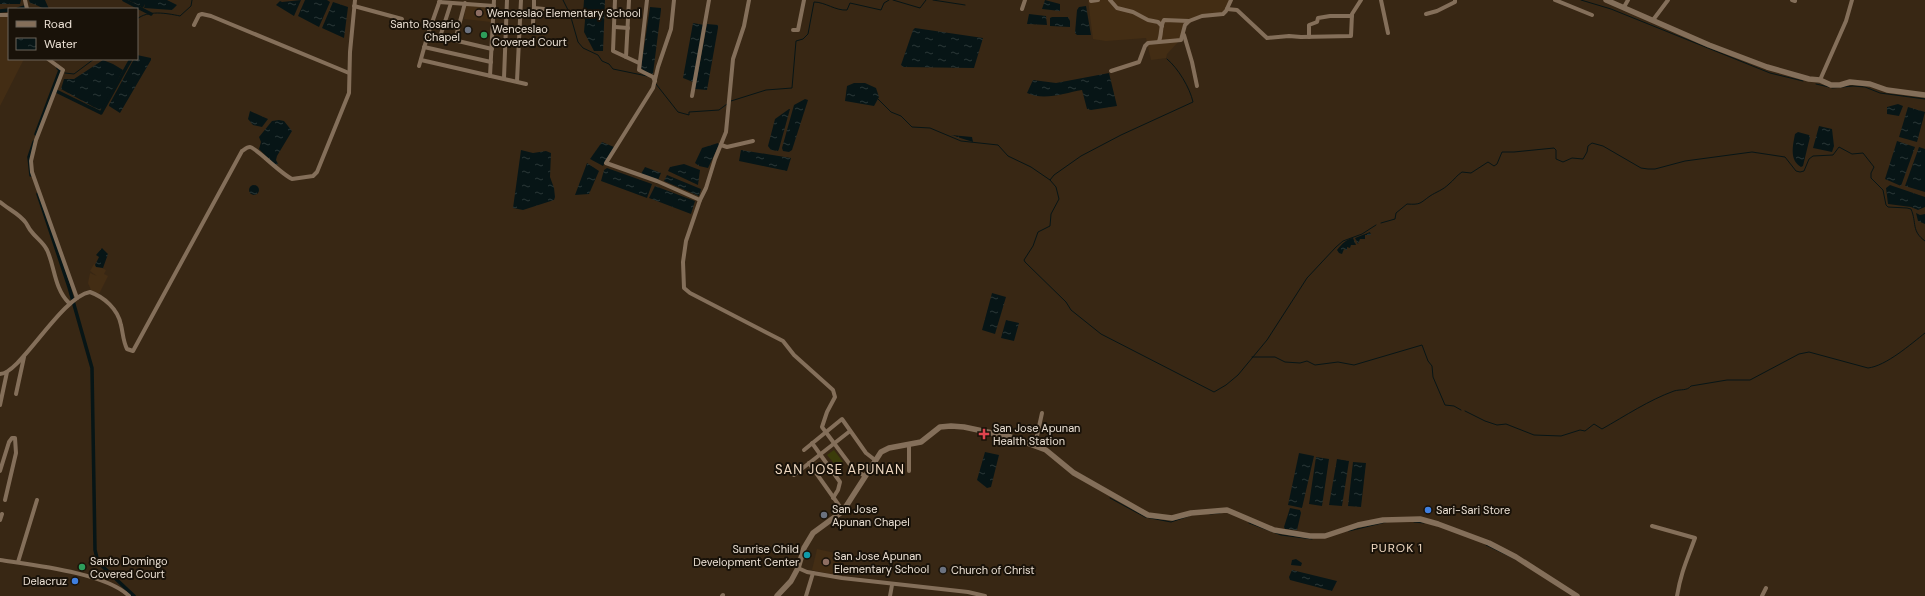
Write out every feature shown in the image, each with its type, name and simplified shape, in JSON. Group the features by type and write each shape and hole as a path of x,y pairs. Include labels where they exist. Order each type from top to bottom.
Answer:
{"street":[{"path":"25,0 26,8"},
{"path":"0,374 7,372 24,356 70,303 83,293 90,292 112,306 121,322 124,342 127,349 132,351 242,151 247,147 256,149 273,166 292,179 313,176 317,172 349,93 349,73 355,0"},
{"path":"490,76 494,0"},
{"path":"504,78 507,0"},
{"path":"517,81 521,0"},
{"path":"533,23 534,0"},
{"path":"615,0 613,51 639,63"},
{"path":"626,57 629,0"},
{"path":"647,0 639,70 653,76 655,82"},
{"path":"674,0 671,29 658,67 655,82 644,105 606,163 657,181 700,200"},
{"path":"692,96 709,0"},
{"path":"749,0 745,23 733,59 726,132 722,145 714,158 706,188 700,200 684,249 684,288 690,293 783,340 794,355 833,390 835,397 822,427 854,470 865,476"},
{"path":"793,30 798,30 804,0"},
{"path":"1022,9 1025,0"},
{"path":"1091,1 1098,0"},
{"path":"1110,0 1117,8 1133,12 1148,20 1158,22 1162,26"},
{"path":"1159,42 1164,20 1189,21 1202,16 1223,14 1231,0"},
{"path":"1227,9 1237,10 1267,38 1289,36 1351,36 1352,16 1361,0"},
{"path":"1381,0 1388,33"},
{"path":"1426,14 1437,11 1455,2 1455,0"},
{"path":"1555,0 1592,15"},
{"path":"1606,0 1709,45 1767,68 1809,79 1820,80 1831,85 1840,85 1850,82 1870,84 1887,90 1925,95"},
{"path":"1624,7 1628,0"},
{"path":"1653,20 1668,0"},
{"path":"1820,80 1846,21 1852,0"},
{"path":"419,66 439,1 494,6"},
{"path":"440,37 451,3"},
{"path":"454,40 466,3"},
{"path":"354,6 402,19"},
{"path":"534,8 544,9"},
{"path":"194,25 198,15 202,14 211,16 349,73"},
{"path":"1309,37 1309,26 1317,22 1318,18 1330,16 1352,16"},
{"path":"1111,71 1139,62 1145,46 1148,43 1181,40 1185,25 1189,21"},
{"path":"615,27 628,28"},
{"path":"428,34 492,49"},
{"path":"1183,35 1189,57 1192,62 1197,86"},
{"path":"424,47 491,62"},
{"path":"49,60 64,70 56,85 53,97 36,140 31,161 32,172 76,298"},
{"path":"421,60 526,84"},
{"path":"722,145 727,147 753,140"},
{"path":"0,202 26,223 30,231 43,244 47,251 54,277 58,282 63,296 70,303"},
{"path":"16,394 24,356"},
{"path":"0,405 7,372"},
{"path":"1035,445 1042,413"},
{"path":"804,450 842,419 866,453 875,460"},
{"path":"777,596 791,581 798,568 804,548 813,533 843,511 860,487 865,476 881,452 888,448 921,442 940,427 951,426 995,433 1035,445 1055,456 1074,473 1148,515 1172,518 1191,513 1228,510 1270,529 1290,534 1310,536 1325,536 1358,525 1383,520 1420,519 1489,543 1516,557 1577,596"},
{"path":"794,475 850,431"},
{"path":"0,471 1,461 9,442 12,438 15,438 16,453 5,500"},
{"path":"812,443 840,482 838,490 833,498"},
{"path":"908,445 908,471"},
{"path":"809,462 843,511"},
{"path":"18,562 38,500"},
{"path":"0,520 2,514"},
{"path":"1652,526 1695,538 1686,557 1677,596"},
{"path":"0,560 45,566 81,575 121,588 129,596"},
{"path":"798,568 814,573 892,585 968,592 985,596"},
{"path":"806,596 814,573"},
{"path":"890,596 892,585"},
{"path":"1762,596 1766,588"}],"shaded area":[{"path":"1088,0 1231,0 1224,13 1189,20 1180,40 1167,54 1166,58 1151,60 1146,38 1106,41 1093,39"},
{"name":"Wenceslao Elementary School","path":"466,4 493,7 491,22 464,19"},
{"path":"8,14 8,60 23,60 0,106 0,17"},
{"path":"94,264 106,270 104,274 108,276 99,294 91,290 88,283 90,273 97,276 90,271"},
{"path":"834,450 843,462 837,467 827,455"},
{"name":"San Jose Apunan Elementary School","path":"817,549 840,554 835,575 812,570"}],"water":[{"path":"0,0 21,0 20,4 0,4"},
{"path":"29,0 45,0 49,8 44,8 30,3"},
{"path":"128,0 167,0 177,5 172,10 144,8 145,4 143,8"},
{"path":"301,0 294,16 276,5 280,1"},
{"path":"305,0 327,0 330,2 319,27 298,16"},
{"path":"584,0 605,0 603,51 594,51 584,32"},
{"path":"1045,0 1060,4 1060,11 1042,9"},
{"path":"333,2 348,7 344,38 322,28"},
{"path":"1086,6 1091,35 1077,35 1075,33 1077,10 1079,7"},
{"path":"650,7 661,8 653,74 645,72 641,68"},
{"path":"1029,14 1046,16 1047,25 1027,24"},
{"path":"1068,17 1070,27 1050,26 1050,18"},
{"path":"693,23 704,25 693,82 683,78"},
{"path":"707,24 718,25 718,28 707,90 695,89"},
{"path":"915,28 983,38 974,68 903,67 901,65"},
{"path":"138,55 151,58 120,113 109,105 133,60 138,60"},
{"path":"103,60 123,70 103,108 99,110 61,89 64,79 74,79"},
{"path":"1109,73 1117,106 1091,110 1087,109 1082,90 1047,96 1027,93 1033,80 1056,83"},
{"path":"854,83 865,83 876,88 879,97 874,106 845,101 847,86"},
{"path":"805,99 808,100 792,150 789,152 783,151 782,148 794,105"},
{"path":"1898,104 1903,106 1899,116 1887,114 1887,107"},
{"path":"1908,107 1925,112 1917,142 1899,137"},
{"path":"789,109 779,149 778,151 771,150 768,146 775,119"},
{"path":"250,111 268,119 262,127 253,125 248,119"},
{"path":"272,121 284,121 292,131 277,156 276,160 278,164 275,165 259,149 261,142 259,137"},
{"path":"1819,126 1832,129 1834,146 1832,152 1813,148"},
{"path":"1798,132 1809,135 1810,137 1803,166 1801,167 1797,164 1793,156 1793,143 1795,134"},
{"path":"951,135 972,137 973,142"},
{"path":"1897,141 1915,147 1901,186 1885,179"},
{"path":"602,142 614,147 603,166 590,159"},
{"path":"718,143 719,145 708,168 699,166 695,163 702,148"},
{"path":"1919,147 1925,149 1925,192 1905,186"},
{"path":"521,150 533,153 546,151 551,153 550,177 554,188 555,197 554,200 523,210 513,208"},
{"path":"741,150 791,158 787,171 739,161"},
{"path":"587,163 599,171 589,194 575,195"},
{"path":"684,164 700,170 698,185 668,171 670,167"},
{"path":"645,167 661,173 658,180 641,174"},
{"path":"607,168 652,184 647,198 601,181 604,170"},
{"path":"667,175 701,189 699,196 664,181"},
{"path":"252,185 256,185 258,186 258,194 252,195 249,192 249,188"},
{"path":"1890,185 1925,197 1925,207 1918,210 1911,207 1888,204 1886,188"},
{"path":"655,186 695,201 691,214 649,198"},
{"path":"1916,213 1920,215 1925,214 1925,224 1918,221"},
{"path":"1370,232 1371,235 1365,235 1365,239 1360,239 1358,244 1355,238"},
{"path":"1353,238 1356,245 1351,245 1350,248 1347,247 1347,250 1344,249 1342,254 1339,253 1337,250 1346,241"},
{"path":"102,248 108,254 103,268 96,267 95,265 99,257 96,255"},
{"path":"992,293 1006,297 995,334 982,330"},
{"path":"1006,320 1019,323 1014,341 1001,338"},
{"path":"985,452 999,455 991,487 987,488 977,480"},
{"path":"1299,453 1314,456 1302,508 1288,505"},
{"path":"1316,457 1329,459 1322,506 1309,504"},
{"path":"1337,459 1349,461 1342,506 1329,505"},
{"path":"1353,462 1366,463 1361,507 1348,506"},
{"path":"1290,508 1300,510 1301,513 1297,530 1285,529 1284,527"},
{"path":"1296,559 1302,563 1301,566 1291,565 1292,560"},
{"path":"1292,570 1337,581 1332,591 1290,580 1289,577"}],"waterway":[{"path":"124,0 151,14"},
{"path":"138,18 152,13 180,16 191,6 192,0"},
{"path":"563,0 570,14 578,42 583,48 598,55 602,61 609,64 613,69 647,76"},
{"path":"731,101 766,90 792,88 796,41 803,39 808,34 814,2 843,10 847,10 850,3 881,10 884,3 889,0"},
{"path":"893,0 920,8 926,0"},
{"path":"933,0 965,5"},
{"path":"1581,0 1611,9 1770,73 1803,81"},
{"path":"0,11 8,10"},
{"path":"878,99 891,112 901,116 912,127 930,128 961,141 998,145 1008,156 1031,167 1050,180 1054,175 1081,156 1121,135 1193,102 1183,79 1167,59"},
{"path":"65,73 74,74 93,60"},
{"path":"54,90 101,113 130,60"},
{"path":"36,134 60,70 58,68"},
{"path":"656,84 678,112 689,115 689,112 719,110 727,104"},
{"path":"1816,84 1829,87"},
{"path":"1832,88 1853,86 1865,87 1880,93 1925,99"},
{"path":"31,175 29,157 34,142"},
{"path":"1381,223 1395,219 1396,213 1407,204 1418,204 1422,202 1444,188 1462,172 1471,173 1488,162 1494,166 1497,164 1502,152 1554,148 1556,150 1556,159 1563,162 1572,158 1583,159 1587,152 1588,146 1592,143 1603,146 1641,168 1648,169 1655,169 1685,161 1752,152 1785,157 1796,171 1800,172 1804,171 1809,159 1813,156 1833,155 1839,147 1852,154 1863,153 1874,167 1871,173 1871,178 1883,190 1886,205 1888,207 1911,209 1916,230 1925,241"},
{"path":"1050,180 1056,187 1059,199 1051,214 1050,226 1038,232 1033,246 1024,260 1025,262 1066,302 1071,310 1101,334 1214,392 1226,385 1238,375 1267,340 1307,278 1336,247 1343,241 1362,234 1376,225"},
{"path":"38,194 69,287 92,368 95,550 98,562 134,596"},
{"path":"1465,411 1485,421 1497,425 1506,424 1534,435 1561,436 1580,430 1585,431 1594,424 1602,429 1646,404 1674,391 1686,389 1691,386 1727,380 1750,380 1799,354 1809,352 1868,368 1890,359 1925,333"},
{"path":"1252,357 1275,357 1285,362 1300,363 1307,361 1315,365 1338,362 1354,365 1422,345 1428,361 1432,366 1433,377 1445,405 1454,406 1461,410"},
{"path":"1110,498 1145,517 1171,522 1189,516"},
{"path":"1210,514 1220,513"},
{"path":"1349,531 1386,522"},
{"path":"1414,522 1424,523"},
{"path":"1249,523 1281,535 1312,539"},
{"path":"1486,545 1517,560"}],"place":[{"name":"Wenceslao Elementary School","path":"479,13"},
{"name":"Santo Rosario Chapel","path":"468,30"},
{"name":"Wenceslao Covered Court","path":"484,35"},
{"name":"San Jose Apunan Health Station","path":"984,434"},
{"name":"Sari-Sari Store","path":"1428,510"},
{"name":"San Jose Apunan Chapel","path":"824,515"},
{"name":"Sunrise Child Development Center","path":"807,555"},
{"name":"San Jose Apunan Elementary School","path":"826,562"},
{"name":"Santo Domingo Covered Court","path":"82,567"},
{"name":"Church of Christ","path":"943,570"},
{"name":"Delacruz","path":"75,581"}],"district":[{"name":"SAN JOSE APUNAN","path":"840,469"},
{"name":"PUROK 1","path":"1397,548"}]}
